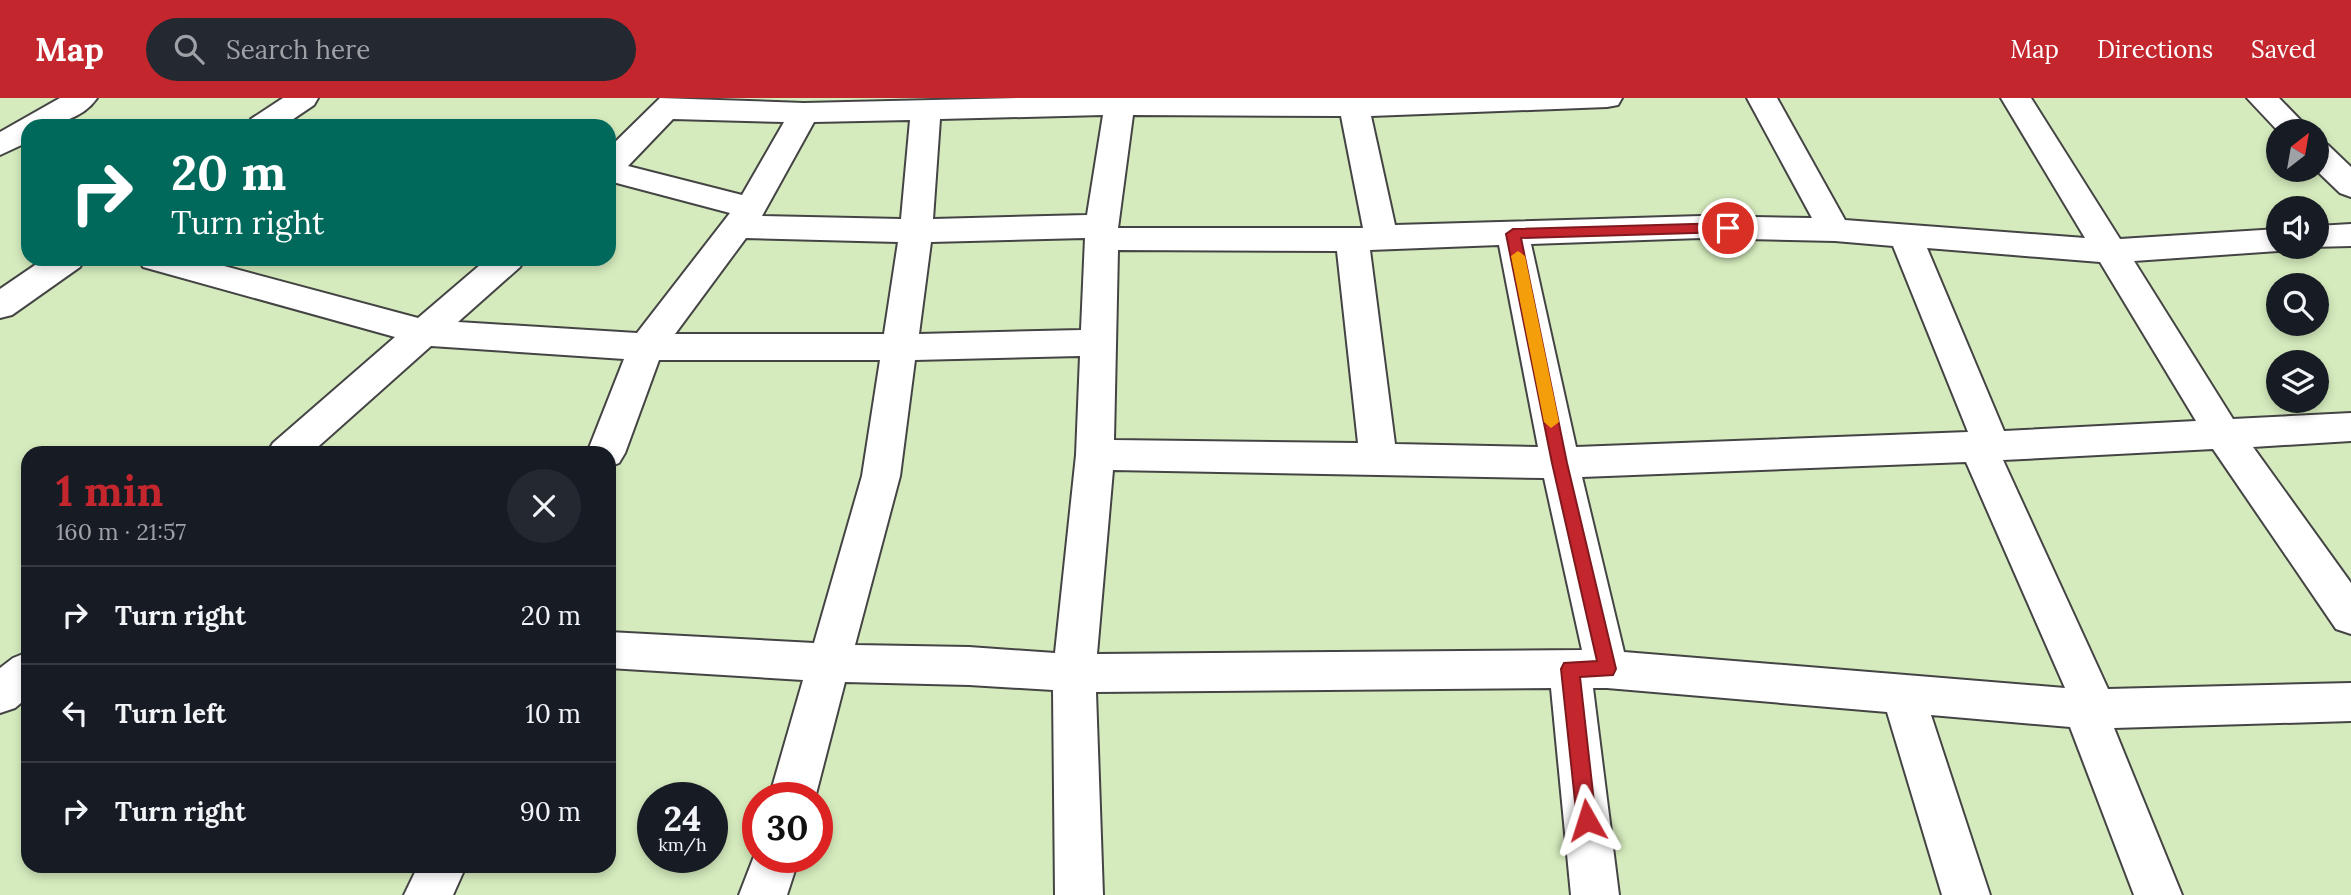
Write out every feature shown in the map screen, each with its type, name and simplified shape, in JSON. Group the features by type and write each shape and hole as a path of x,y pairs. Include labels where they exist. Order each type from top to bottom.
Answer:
{"street":[{"path":"45,119 82,98"},
{"path":"272,119 303,98"},
{"path":"616,162 672,103 804,113 1119,102 1607,98"},
{"path":"1762,98 1835,230"},
{"path":"2016,98 2223,434 2351,616"},
{"path":"2262,98 2284,119"},
{"path":"1079,895 1074,673 1095,455 1103,232 1119,102"},
{"path":"1355,102 1367,238 1378,458"},
{"path":"796,782 881,476 916,231 926,109"},
{"path":"609,446 646,347 745,218 804,113"},
{"path":"0,145 21,133"},
{"path":"2329,164 2351,186"},
{"path":"616,172 745,218 916,231 1367,238 1701,228 1835,230 2110,251 2266,241"},
{"path":"1513,234 1560,463 1589,669 1595,895"},
{"path":"1905,234 1985,446 2090,708 2158,895"},
{"path":"2329,236 2351,235"},
{"path":"0,306 58,266"},
{"path":"181,266 426,333 646,347 900,347 1099,343"},
{"path":"293,446 500,266"},
{"path":"1095,455 1560,463 1985,446 2351,427"},
{"path":"616,650 1074,673 1589,669 2090,708 2351,702"},
{"path":"1903,694 1966,895"},
{"path":"428,895 439,873"},
{"path":"763,895 771,873"}],"green space":[{"path":"0,98 2351,98 2351,895 0,895"}],"slow traffic":[{"path":"1518,256 1551,422"}],"route":[{"path":"1587,820 1570,669 1607,669 1560,463 1513,234 1728,228"}]}
